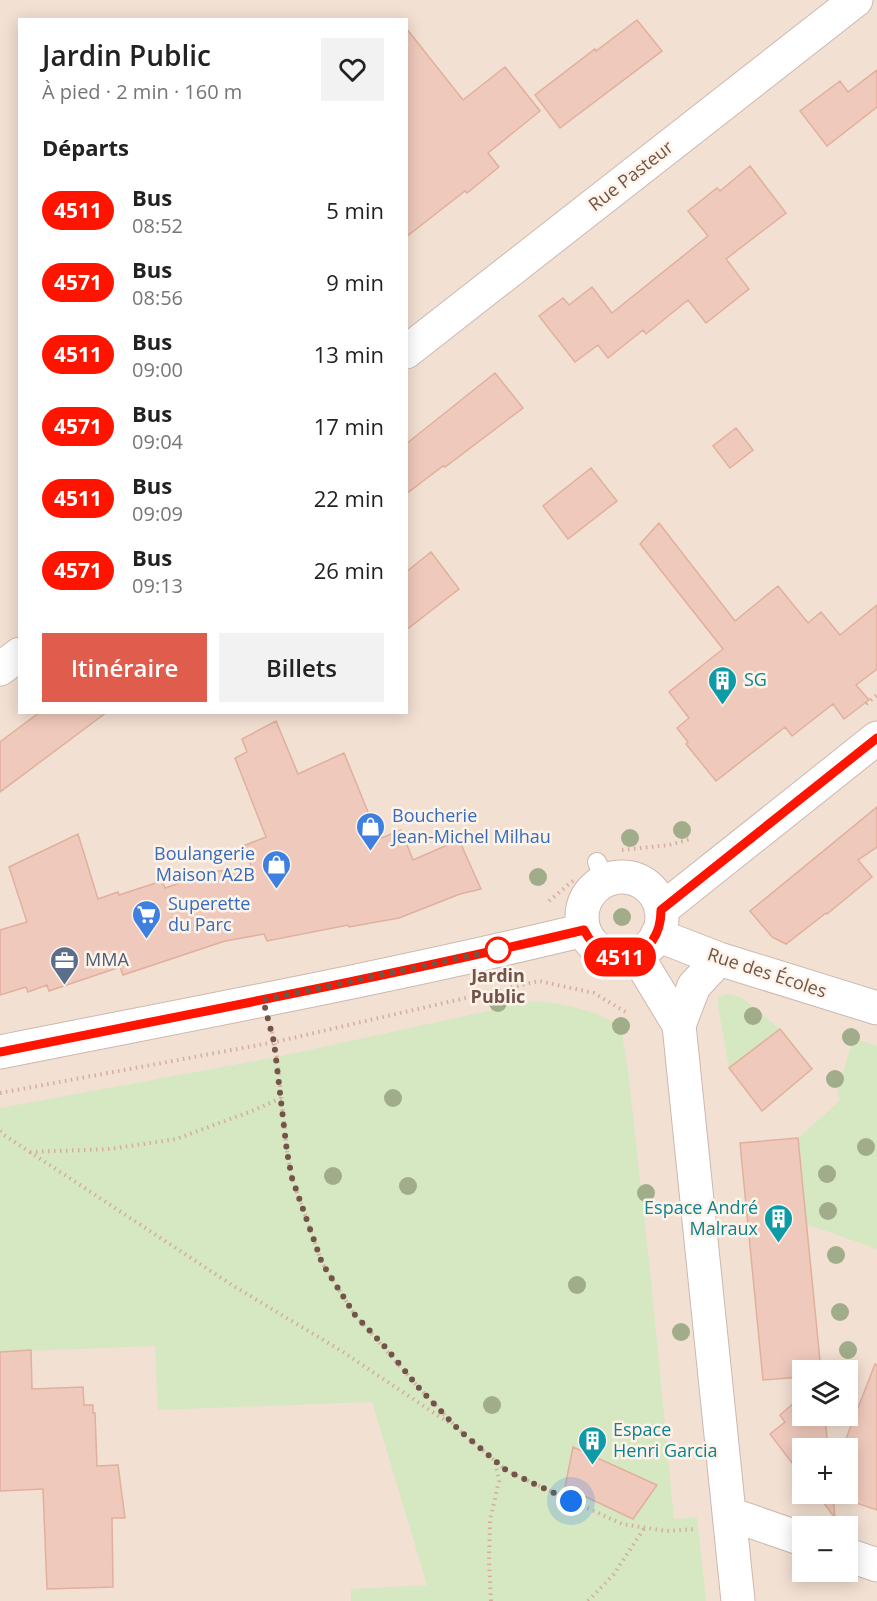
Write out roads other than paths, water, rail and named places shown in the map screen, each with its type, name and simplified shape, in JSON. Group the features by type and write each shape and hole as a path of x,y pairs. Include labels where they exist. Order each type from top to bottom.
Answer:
{"street":[{"name":"Rue Pasteur","path":"408,350 856,0"},
{"path":"0,669 18,656"},
{"path":"738,1601 679,1025 652,933 658,898 640,881 601,872 583,907 584,930 590,941 599,950 624,957 652,933 877,738"},
{"path":"0,1052 263,1000 584,930"},
{"name":"Rue des Écoles","path":"652,933 719,959 877,1008"},
{"path":"679,1025 694,986 719,959"},
{"path":"730,1520 792,1536"},
{"path":"858,1558 877,1565"}],"place":[{"name":"SG","path":"723,706"},
{"name":"Boucherie Jean-Michel Milhau","path":"371,852"},
{"name":"Boulangerie Maison A2B","path":"276,890"},
{"name":"Superette du Parc","path":"147,940"},
{"name":"Jardin Public","path":"498,950"},
{"name":"MMA","path":"64,986"},
{"name":"Espace André Malraux","path":"779,1244"},
{"name":"Espace Henri Garcia","path":"592,1466"}]}
